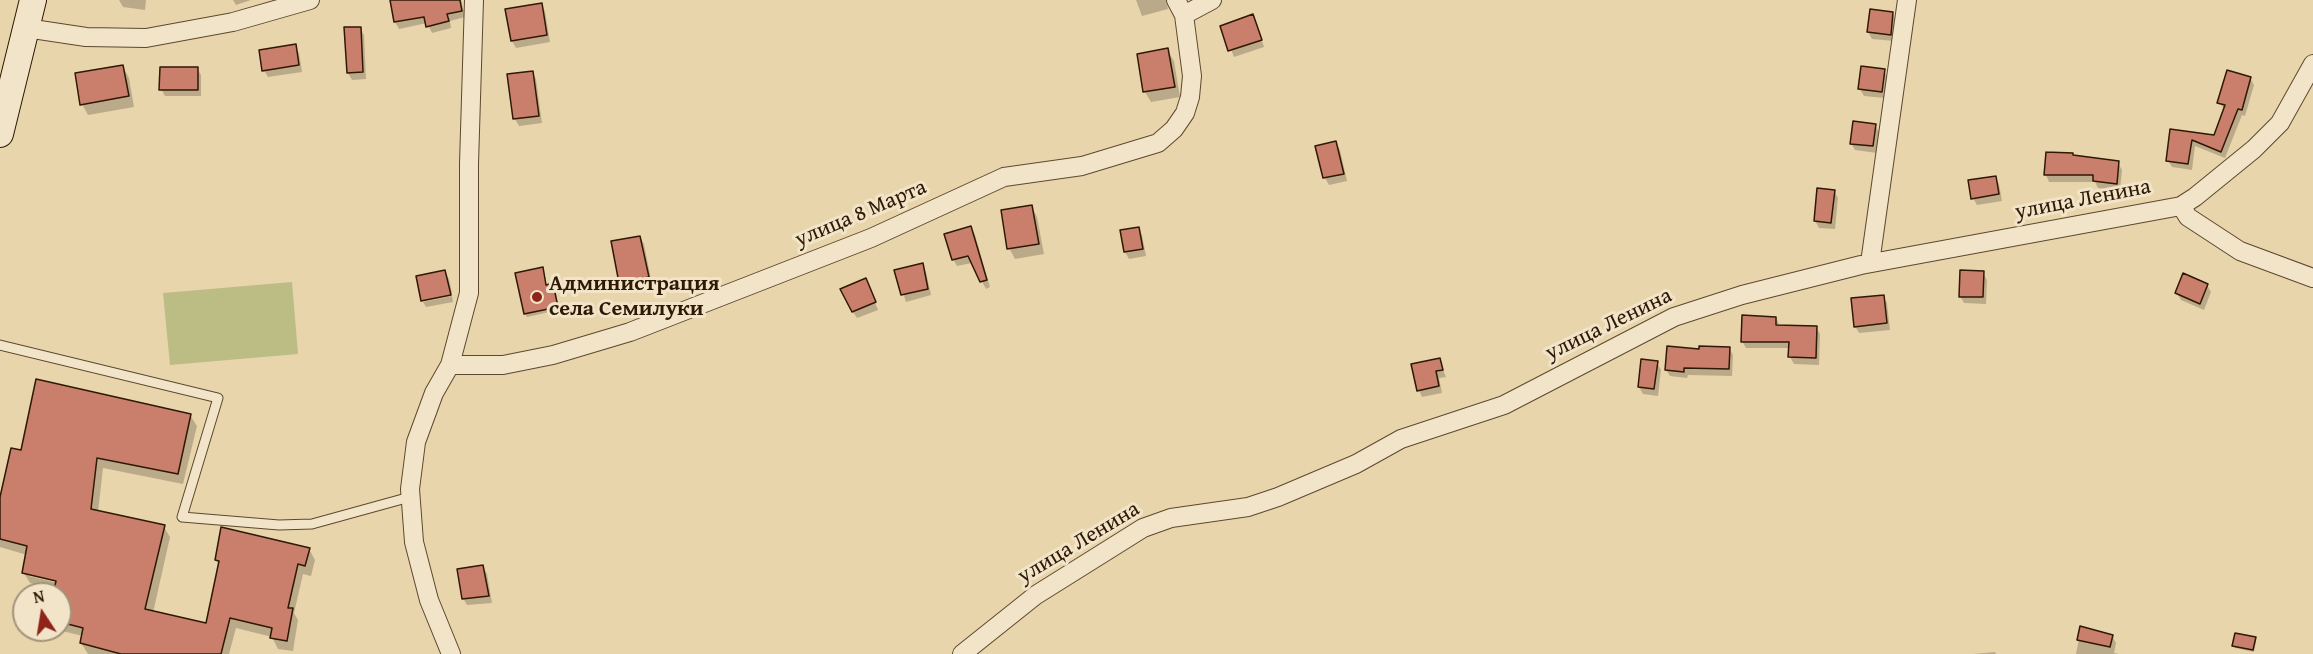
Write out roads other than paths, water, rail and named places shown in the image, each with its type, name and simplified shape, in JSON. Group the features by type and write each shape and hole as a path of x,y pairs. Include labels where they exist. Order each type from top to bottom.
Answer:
{"main road":[{"path":"0,134 33,0"}],"street":[{"path":"26,28 86,37 146,38 233,22 310,0"},
{"path":"451,654 429,600 414,542 410,497 416,442 434,393 450,365 469,293 469,164 474,0"},
{"name":"улица 8 Марта","path":"450,365 503,365 553,356 630,332 871,238 1004,177 1082,166 1158,143 1174,129 1185,113 1191,97 1192,76 1180,8 1212,0"},
{"path":"1870,263 1907,0"},
{"path":"2181,206 2254,149 2280,123 2313,64"},
{"name":"улица Ленина","path":"962,654 1036,595 1143,528 1171,518 1248,507 1278,497 1356,464 1401,439 1504,405 1674,317 1742,295 1870,263 2181,206 2188,217 2240,251 2313,278"}],"lane":[{"path":"0,345 218,398 182,517 279,525 312,524 410,497"}],"place":[{"name":"Администрация села Семилуки","path":"537,297"}]}
